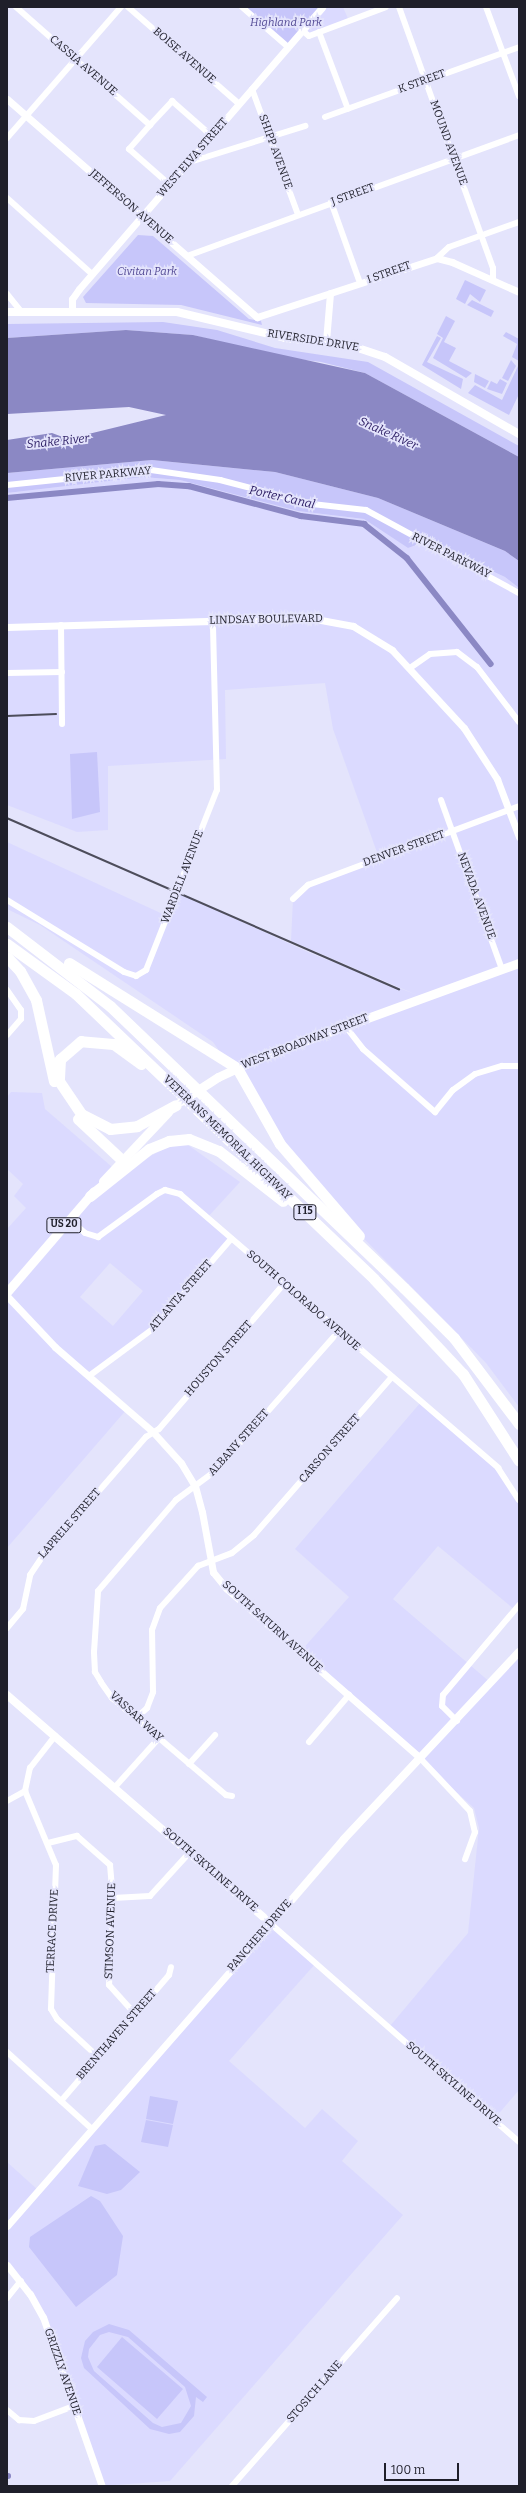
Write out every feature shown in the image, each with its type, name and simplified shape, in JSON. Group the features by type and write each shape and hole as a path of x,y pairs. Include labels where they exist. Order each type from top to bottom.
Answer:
{"highway":[{"name":"VETERANS MEMORIAL HIGHWAY","path":"7,927 17,933 105,1001 404,1288 454,1338 519,1424"},
{"path":"17,933 237,1068 291,1159 404,1288"},
{"name":"VETERANS MEMORIAL HIGHWAY","path":"7,944 76,994 170,1086 202,1114 374,1279 463,1374 519,1460"},
{"path":"7,957 20,971 36,1000 52,1075 60,1097 122,1160"},
{"path":"170,1086 123,1050 103,1041 81,1041 72,1045 58,1068 59,1081 71,1103 99,1125 117,1129 137,1126 176,1105"},
{"path":"90,1196 158,1144 179,1139 199,1141 254,1177 374,1279"}],"main road":[{"name":"RIVERSIDE DRIVE","path":"7,312 177,312 284,338 326,341 385,357 519,434"},
{"name":"WEST BROADWAY STREET","path":"7,1292 69,1219 122,1160 176,1105 237,1068 519,963"},
{"name":"PANCHERI DRIVE","path":"271,1924 420,1758 457,1721 519,1652"},
{"name":"SOUTH SKYLINE DRIVE","path":"7,1695 190,1852 271,1924"}],"street":[{"name":"CASSIA AVENUE","path":"16,7 150,125"},
{"path":"7,138 121,7"},
{"name":"BOISE AVENUE","path":"128,7 239,104"},
{"path":"242,7 288,47"},
{"name":"WEST ELVA STREET","path":"68,312 72,299 92,274 142,218 322,7"},
{"path":"302,30 309,36 386,7"},
{"name":"MOUND AVENUE","path":"399,7 482,236 493,268 493,280"},
{"path":"486,7 519,96"},
{"path":"319,32 348,109"},
{"name":"K STREET","path":"325,117 519,47"},
{"name":"SHIPP AVENUE","path":"252,89 298,215"},
{"name":"JEFFERSON AVENUE","path":"7,99 255,316"},
{"path":"170,185 129,149 172,101 212,136"},
{"path":"190,162 271,138 305,126"},
{"name":"J STREET","path":"187,256 519,135"},
{"path":"7,198 92,274"},
{"path":"332,202 360,283"},
{"name":"I STREET","path":"255,316 436,258 449,247 519,222"},
{"path":"436,258 493,280 519,292"},
{"path":"326,341 330,293"},
{"path":"7,294 22,311"},
{"name":"RIVER PARKWAY","path":"7,485 118,472 193,474 296,501 366,510 419,542 519,593"},
{"name":"LINDSAY BOULEVARD","path":"7,627 213,621 336,620 376,638 410,668 479,749 497,779 519,837"},
{"name":"WARDELL AVENUE","path":"7,900 124,972 136,976 146,970 216,790 213,621"},
{"path":"61,625 62,724"},
{"path":"410,668 430,654 457,652 477,667 519,722"},
{"path":"7,673 62,672"},
{"name":"NEVADA AVENUE","path":"441,800 502,969"},
{"name":"DENVER STREET","path":"293,899 308,885 519,806"},
{"path":"7,990 18,1001 21,1019 7,1035"},
{"path":"346,1027 363,1049 435,1112 453,1090 475,1074 502,1066 519,1066"},
{"name":"SOUTH COLORADO AVENUE","path":"69,1219 86,1233 98,1237 115,1228 157,1194 172,1191 231,1239 498,1468 519,1500"},
{"name":"ATLANTA STREET","path":"89,1376 154,1328 231,1239"},
{"name":"HOUSTON STREET","path":"153,1432 283,1285"},
{"name":"SOUTH SATURN AVENUE","path":"7,1296 89,1376 153,1432 170,1449 194,1486 213,1572 226,1588 420,1758"},
{"name":"ALBANY STREET","path":"94,1607 98,1591 176,1500 215,1471 338,1332"},
{"name":"CARSON STREET","path":"136,1718 147,1708 153,1692 154,1620 160,1608 198,1566 232,1553 268,1520 392,1377"},
{"name":"LAPRELE STREET","path":"7,1628 23,1609 34,1567 153,1432"},
{"path":"457,1721 442,1706 443,1695 519,1606"},
{"name":"VASSAR WAY","path":"94,1607 96,1672 112,1698 226,1795 232,1796"},
{"path":"308,1742 349,1695"},
{"path":"189,1764 215,1735"},
{"path":"7,1801 25,1791 30,1768 55,1736"},
{"path":"115,1787 159,1738"},
{"path":"420,1758 470,1811 475,1832 466,1859"},
{"name":"TERRACE DRIVE","path":"25,1791 48,1843 56,1877 50,2004 57,2019 98,2057"},
{"name":"STIMSON AVENUE","path":"48,1843 77,1836 110,1865 113,1898 109,1985 135,2014"},
{"path":"113,1898 150,1896 190,1852"},
{"name":"PANCHERI DRIVE","path":"7,2226 271,1924"},
{"name":"SOUTH SKYLINE DRIVE","path":"271,1924 519,2142"},
{"name":"BRENTHAVEN STREET","path":"61,2101 169,1975 171,1967"},
{"path":"7,2052 92,2129"},
{"name":"GRIZZLY AVENUE","path":"7,2266 21,2281 43,2317 102,2486"},
{"path":"7,2298 21,2281"},
{"name":"STOSICH LANE","path":"232,2486 397,2298"},
{"path":"7,2410 19,2420 34,2421 74,2406"}],"shaded area":[{"path":"322,7 343,7 349,21 309,36 302,30"},
{"path":"143,477 180,480 298,511 364,519 408,548 427,541 505,577 519,588 519,1407 486,1363 325,1199 213,1042 40,925 7,909 7,842 167,916 177,892 310,953 417,995 291,941 293,899 308,885 379,858 333,729 325,683 225,690 226,759 108,766 108,830 77,832 7,805 7,493"},
{"path":"11,1092 42,1093 45,1109 119,1173 171,1145 188,1145 240,1182 207,1218 231,1239 154,1328 89,1376 127,1409 7,1548 7,1229 26,1208 14,1196 23,1184 7,1169 7,1097","holes":["110,1263 143,1291 113,1326 80,1297"]},
{"path":"421,1402 498,1468 519,1503 519,1605 515,1610 438,1546 393,1599 491,1683 519,1652 519,2090 495,2118 390,2026 468,1933 479,1828 474,1808 300,1652 349,1597 295,1549"},
{"path":"271,1924 316,1963 229,2061 305,2128 322,2109 358,2141 342,2161 403,2215 170,2481 102,2486 43,2317 7,2266 7,2162 38,2190"}],"green space":[{"name":"Highland Park","path":"242,7 322,7 288,47"},
{"name":"Civitan Park","path":"138,235 153,236 249,319 261,321 262,325 181,305 86,303 83,297"},
{"path":"465,280 486,290 480,302 470,294 465,304 456,299"},
{"path":"472,300 494,311 491,317 467,305"},
{"path":"446,316 455,321 444,342 456,348 449,361 472,373 466,378 433,358 443,338 437,334"},
{"path":"163,322 217,330 275,348 368,362 519,446 519,457 365,373 321,362 281,357 193,335 126,330 7,338 7,324"},
{"path":"506,332 519,339 519,361 512,357 517,344 503,336"},
{"path":"437,336 441,338 427,362 463,379 461,389 422,365"},
{"path":"511,360 516,366 508,381 502,378"},
{"path":"519,364 519,394 509,415 468,393 475,385 502,400"},
{"path":"475,374 489,381 485,388 474,382"},
{"path":"500,379 507,383 502,394 487,389 491,381 497,384"},
{"path":"152,460 275,472 378,498 505,551 519,561 519,588 505,577 427,541 408,548 364,519 298,511 180,480 143,477 7,493 7,473"},
{"path":"97,752 100,812 72,819 70,754"},
{"path":"150,2096 178,2101 173,2124 146,2119"},
{"path":"146,2120 173,2125 168,2147 141,2142"},
{"path":"105,2144 140,2172 121,2190 107,2194 78,2186 95,2146"},
{"path":"91,2196 100,2201 123,2236 117,2275 76,2307 29,2247 30,2237"},
{"path":"109,2324 129,2330 207,2397 203,2402 196,2397 194,2416 180,2432 169,2434 150,2429 84,2368 81,2358 85,2341 93,2332","holes":["109,2332 128,2337 185,2387 191,2406 181,2423 162,2427 153,2423 94,2371 88,2357 89,2349 100,2335"]},
{"path":"122,2337 183,2389 157,2419 97,2367"}],"water":[{"name":"Snake River","path":"126,330 193,335 365,373 519,457 519,561 505,551 378,498 275,472 152,460 7,473 7,440 52,433 68,439 166,415 129,407 7,414 7,338"}],"waterway":[{"name":"Porter Canal","path":"7,498 158,484 189,486 301,516 364,524 407,558 491,664"}],"railway":[{"path":"7,716 56,714"},
{"path":"7,818 399,989"}]}
